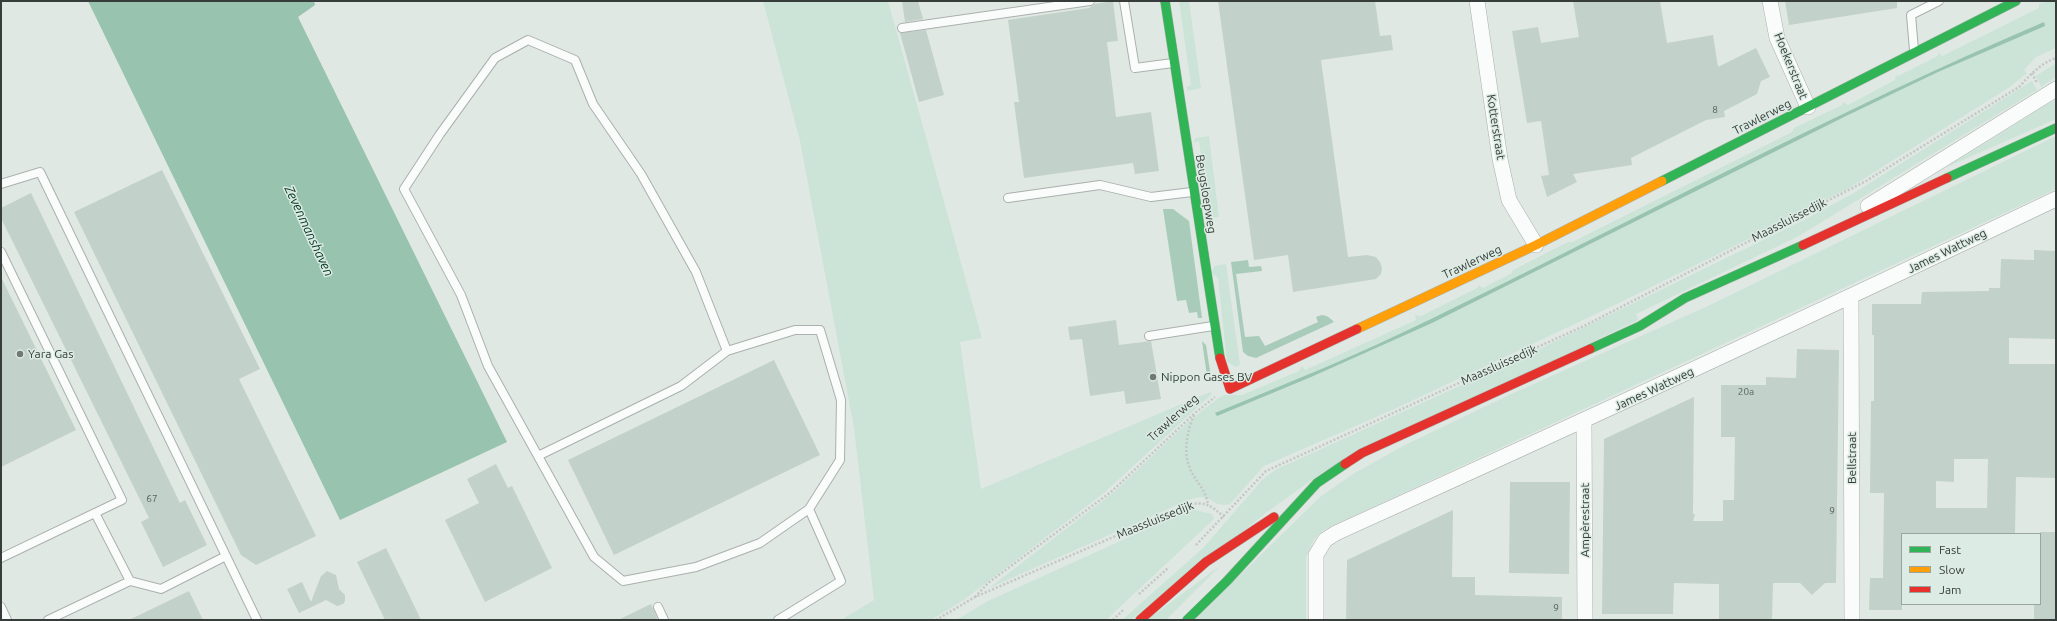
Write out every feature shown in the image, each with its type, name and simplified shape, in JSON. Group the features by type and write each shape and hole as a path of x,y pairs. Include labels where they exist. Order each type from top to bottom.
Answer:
{"street":[{"name":"Beugsloepweg","path":"1165,1 1213,326 1222,368 1230,389"},
{"name":"Kotterstraat","path":"1477,1 1500,160 1509,200 1536,245"},
{"name":"Hoekerstraat","path":"1770,1 1776,38 1808,108"},
{"name":"Trawlerweg","path":"1230,389 1536,245 2016,1"},
{"name":"Maassluissedijk","path":"1832,231 1861,211 2056,89"},
{"name":"Maassluissedijk","path":"1187,620 1227,581 1299,501 1318,483 1362,453 1640,326 1685,298 1883,209 2056,128"},
{"name":"James Wattweg","path":"1316,620 1316,555 1325,540 1336,533 1584,421 1851,297 2056,199"},
{"name":"Bellstraat","path":"1851,297 1852,620"},
{"name":"Ampèrestraat","path":"1584,421 1585,620"},
{"name":"Maassluissedijk","path":"1140,620 1206,562 1299,501"}],"lane":[{"path":"902,28 1090,1"},
{"path":"1124,1 1135,68 1174,62"},
{"path":"1914,53 1911,15 1939,1"},
{"path":"538,456 681,386 727,351 795,330 820,330 841,400 840,460 809,509 760,543 696,567 623,581 594,557 488,366 461,294 404,189 440,134 495,58 528,40 575,60 593,104 641,174 696,272 727,351"},
{"path":"1,184 40,172 257,620"},
{"path":"1008,198 1100,185 1151,197 1193,192"},
{"path":"1,252 122,500 1,558"},
{"path":"1149,336 1213,326"},
{"path":"778,620 841,581 809,509"},
{"path":"95,513 130,581"},
{"path":"48,620 130,581 161,589 226,556"},
{"path":"1,607 5,619"},
{"path":"658,607 664,620"}],"path":[{"name":"Maassluissedijk","path":"936,620 975,597 1187,505 1200,502 1208,504 1224,517 1266,471 1586,325 1866,181 2019,87 2032,73 2046,62 2056,58"},
{"name":"Trawlerweg","path":"975,597 988,583 1111,492 1195,413 1216,396 1230,389"},
{"path":"1195,413 1188,438 1188,460 1189,466 1202,486 1208,504"}],"shaded area":[{"path":"763,1 888,1 982,338 960,342 981,489 1210,392 1212,394 1104,493 965,599 931,620 841,620 874,600 854,428 800,141"},
{"path":"1179,1 1189,1 1201,88 1188,91 1186,87 1191,85"},
{"path":"2048,1 2056,1 2056,48 2036,57 2024,70 2027,73 2010,87 1849,188 1619,303 1399,407 1264,466 1230,504 1217,504 1204,497 1192,499 989,588 1114,492 1188,422 1224,395 1242,395 1299,371 1302,365 1305,370 1416,320 1415,315 1421,316 1477,288 1479,285 1483,288 1512,273 1513,270 1568,242 1573,242 1792,132 1794,128 1842,105 1843,102 1848,105 1895,80 1896,75 1898,76 1938,56 1939,52 1942,56 2039,8 2039,4"},
{"path":"2056,63 2056,77 2041,87 2036,76"},
{"path":"2032,81 2037,90 1799,236 1636,314 1638,320 1323,472 1267,512 1131,620 1122,620 1203,548 1262,480 1275,470 1523,357 1802,221 1854,193"},
{"path":"2056,99 2056,119 1945,168 2047,104"},
{"path":"1209,136 1219,217 1210,218 1199,141 1194,143 1195,138"},
{"path":"2056,136 2056,189 1324,530 1314,539 1306,558 1306,620 1194,620 1320,497 1353,474 1403,446 1509,395 1708,306"},
{"path":"1163,209 1173,209 1189,221 1202,318 1198,318 1197,312 1189,313 1186,300 1177,301"},
{"path":"1248,260 1249,267 1261,266 1262,271 1236,274 1245,337 1259,336 1265,346 1318,322 1316,317 1321,315 1330,318 1334,322 1256,358 1248,356 1243,352 1231,262"},
{"path":"1226,264 1240,365 1236,367 1227,362 1218,278 1212,273 1214,266"},
{"path":"1202,341 1206,345 1210,371 1207,376"},
{"path":"1191,509 1212,514 1214,519 1106,620 956,620 988,601"},
{"path":"1221,565 1166,620 1147,620"}],"water":[{"name":"Zevenmanshaven","path":"88,1 314,1 315,5 298,17 507,442 340,520"},
{"path":"2044,22 2045,26 1938,72 1846,116 1432,323 1311,377 1217,416 1215,413 1324,368 1404,332 1812,129 1966,56"}],"building":[{"path":"902,1 918,1 923,19 905,22"},
{"path":"1113,1 1118,41 1107,42 1116,117 1151,112 1159,171 1135,174 1133,163 1024,178 1014,102 1019,102 1008,20 1089,8 1095,4"},
{"path":"1218,1 1375,1 1380,36 1391,35 1393,50 1321,60 1348,257 1367,255 1376,257 1382,268 1381,274 1376,279 1293,292 1288,255 1254,260"},
{"path":"1573,1 1660,1 1667,43 1713,35 1718,67 1756,48 1770,77 1761,81 1757,94 1724,111 1725,117 1706,120 1631,158 1632,165 1573,174 1577,182 1547,197 1541,176 1549,175 1541,121 1527,123 1512,31 1538,27 1541,43 1579,37"},
{"path":"1785,1 1897,1 1897,8 1789,25"},
{"path":"926,30 944,95 919,102 900,33"},
{"path":"162,170 260,369 239,379 316,536 256,565 241,555 74,212"},
{"path":"31,193 180,503 185,500 207,545 163,567 141,522 149,518 1,218 1,208"},
{"path":"2034,250 2056,251 2056,339 2009,338 2009,364 2056,364 2056,478 2016,477 2015,533 1901,533 1902,610 1869,610 1870,578 1883,578 1884,493 1870,493 1871,401 1874,401 1874,335 1872,335 1872,304 1921,304 1922,292 1989,291 1989,288 2000,288 2001,259 2034,260","holes":["1954,459 1988,459 1987,508 1936,508 1936,481 1954,482"]},
{"name":"Yara Gas","path":"1,277 76,430 1,467"},
{"path":"1116,320 1119,345 1151,341 1161,399 1126,404 1124,391 1090,396 1082,339 1070,340 1068,327"},
{"path":"1797,349 1839,350 1836,583 1825,583 1812,595 1800,583 1773,583 1772,620 1719,620 1719,584 1674,583 1673,614 1602,614 1604,439 1694,397 1693,514 1695,514 1693,521 1723,521 1723,500 1734,500 1735,437 1721,437 1721,385 1766,385 1766,377 1796,378"},
{"path":"774,360 820,455 614,555 568,460"},
{"path":"496,464 508,488 512,486 552,568 485,602 445,520 479,503 467,479"},
{"path":"1510,482 1570,482 1569,574 1509,573"},
{"path":"1453,510 1452,577 1475,577 1475,595 1562,597 1562,620 1346,620 1347,560"},
{"path":"2056,532 2056,620 2034,620 2034,605 2041,605 2040,533"},
{"path":"386,548 421,620 385,620 357,562"},
{"path":"327,571 336,575 339,589 345,595 345,601 343,604 337,606 326,600 299,613 287,589 302,582 311,602 321,576"},
{"path":"189,591 203,620 129,620"},
{"path":"651,604 658,620 618,620"}],"traffic: fast":[{"path":"1165,1 1220,358"},
{"path":"1662,181 2016,1"},
{"path":"1947,178 2056,128"},
{"path":"1590,349 1640,326 1685,298 1803,245"},
{"path":"1187,620 1227,581 1317,483 1345,464"}],"traffic: slow":[{"path":"1357,329 1536,245 1662,181"}],"traffic: jam":[{"path":"1803,245 1947,178"},
{"path":"1220,358 1230,389 1357,329"},
{"path":"1345,464 1362,453 1590,349"},
{"path":"1140,620 1206,562 1274,517"}],"place":[{"name":"Yara Gas","path":"20,354"},
{"name":"Nippon Gases BV","path":"1153,377"}]}
